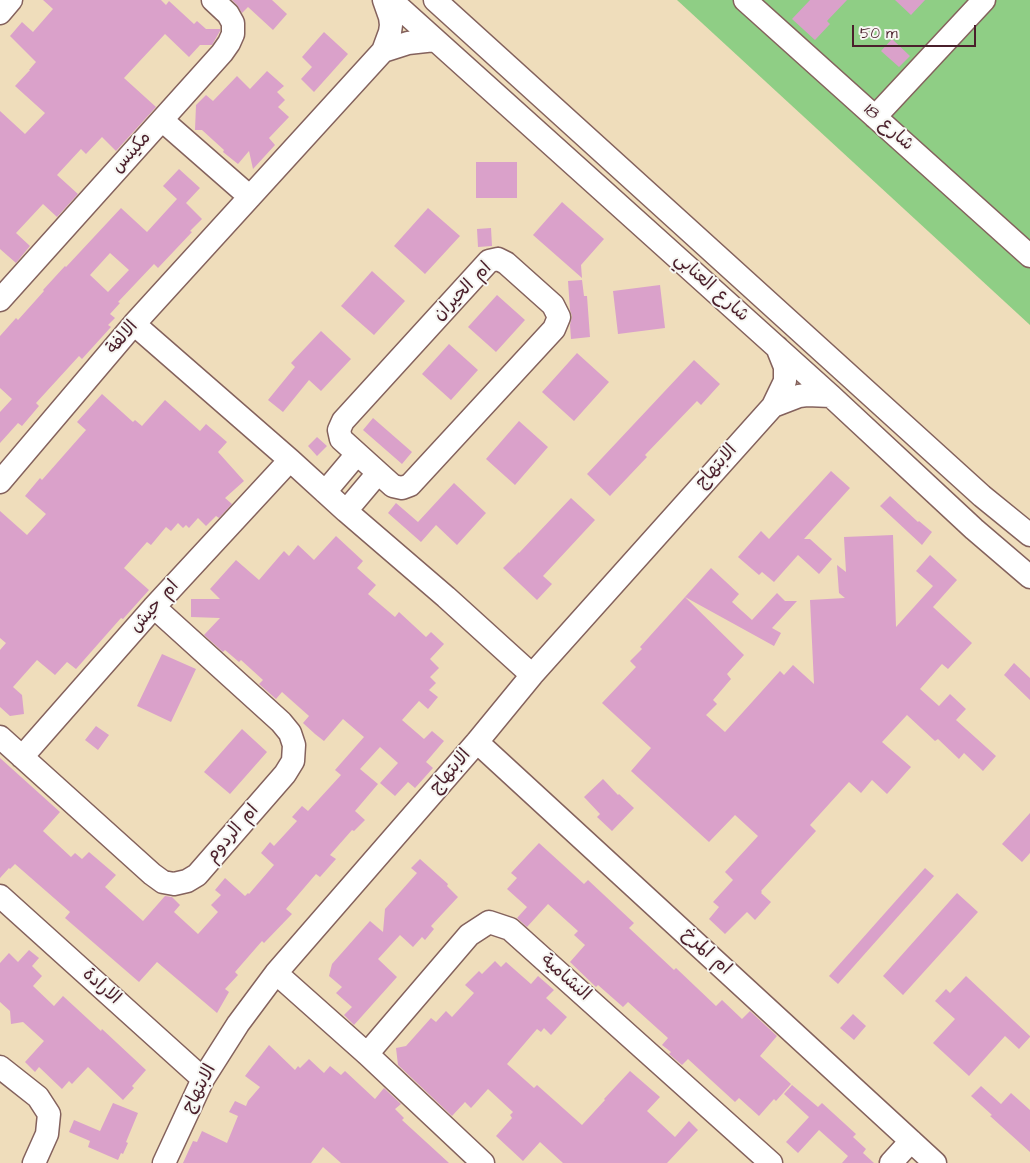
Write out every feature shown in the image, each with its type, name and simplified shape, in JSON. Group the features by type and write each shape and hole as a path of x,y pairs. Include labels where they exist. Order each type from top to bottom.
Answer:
{"street":[{"path":"0,13 11,0"},
{"name":"مكينس","path":"0,300 229,44 233,34 233,23 228,14 213,0"},
{"name":"الالفة","path":"0,482 134,324 383,51 391,24 384,0"},
{"name":"شارع العنابي","path":"391,0 777,347 974,529 1030,577"},
{"name":"شارع العنابي","path":"435,0 982,496 1030,535"},
{"name":"شارع 18","path":"746,0 1030,256"},
{"path":"875,117 984,0"},
{"name":"الالفة","path":"383,51 408,43 435,40"},
{"path":"162,120 250,197"},
{"name":"ام الحيران","path":"498,259 506,263 553,305 559,317 554,329 410,485 402,488 393,486 378,473 341,439 339,430 343,421 489,261 498,259"},
{"path":"134,324 446,597 532,675"},
{"name":"الابتهاج","path":"164,1163 203,1079 238,1024 276,973 477,742 532,675 773,406 786,375 777,347"},
{"name":"الابتهاج","path":"773,406 799,396 831,396"},
{"path":"325,492 357,454"},
{"name":"ام حيش","path":"22,758 154,607 290,460"},
{"path":"346,511 378,473"},
{"name":"ام الردوم","path":"0,737 163,882 174,884 187,881 197,875 285,774 293,761 294,745 290,733 281,722 154,607"},
{"name":"ام المرخ","path":"477,742 935,1163"},
{"name":"الارادة","path":"0,896 203,1079"},
{"name":"النشامية","path":"367,1054 469,934 489,922 510,929 771,1163"},
{"path":"276,973 367,1054 482,1163"},
{"path":"0,1066 38,1098 49,1114 47,1134 34,1163"},
{"path":"891,1163 911,1141"}],"green space":[{"path":"677,0 1030,0 1030,325"}],"building":[{"path":"43,0 161,0 166,5 169,1 194,24 197,21 206,29 220,29 220,31 212,45 200,45 189,57 165,34 124,78 156,107 116,151 102,137 86,154 81,149 57,175 78,194 57,217 43,204 16,233 30,246 16,263 0,249 0,111 25,134 45,113 15,86 36,62 10,36 22,22 33,32 53,9"},
{"path":"232,0 272,0 287,14 273,30 248,7 242,13"},
{"path":"810,0 847,0 827,21 830,24 815,40 792,19"},
{"path":"895,0 925,0 911,15"},
{"path":"324,32 348,54 314,92 301,79 312,67 302,57"},
{"path":"892,39 910,56 899,67 881,51"},
{"path":"267,71 284,86 277,92 285,100 278,107 289,117 269,138 275,145 253,169 249,151 238,164 223,152 224,150 202,130 195,130 196,105 206,95 213,101 237,76 250,89"},
{"path":"476,162 517,162 517,198 476,198"},
{"path":"179,169 200,188 186,203 202,219 158,268 154,264 118,302 120,303 110,314 115,318 108,325 111,327 82,359 79,356 36,403 39,406 22,426 18,423 0,443 0,412 12,399 0,388 0,336 16,318 18,320 65,266 121,208 147,232 177,199 163,186","holes":["110,253 129,270 108,292 90,275"]},
{"path":"562,202 604,239 581,265 582,278 533,235"},
{"path":"428,208 460,236 425,274 394,246"},
{"path":"491,228 492,246 478,247 477,229"},
{"path":"372,271 405,301 374,335 341,306"},
{"path":"582,280 584,296 587,296 590,337 571,339 570,325 572,316 568,281"},
{"path":"660,285 665,328 618,334 613,291"},
{"path":"497,295 525,320 496,352 468,327"},
{"path":"321,331 351,359 321,391 309,380 283,412 268,400 295,367 291,363"},
{"path":"449,344 478,370 451,400 422,374"},
{"path":"577,353 609,382 574,421 542,392"},
{"path":"694,360 720,384 701,405 697,401 645,455 647,457 610,496 587,474"},
{"path":"102,394 133,422 135,420 142,426 165,400 200,431 206,424 227,442 218,452 244,481 225,498 232,504 219,518 216,516 206,526 198,518 189,528 186,525 183,528 178,523 171,531 166,527 151,545 147,542 124,568 149,590 123,619 121,618 76,669 67,662 55,675 37,660 13,687 22,695 24,714 10,716 0,707 0,650 6,643 0,638 0,511 27,535 46,514 25,496 40,478 42,480 86,430 77,422"},
{"path":"373,418 412,452 402,464 363,430"},
{"path":"519,421 548,447 515,485 486,459"},
{"path":"317,437 327,446 317,456 308,446"},
{"path":"831,471 850,488 804,539 810,539 832,559 819,574 798,555 774,582 762,572 759,575 738,557 761,531 769,539"},
{"path":"454,483 486,513 457,545 436,525 421,542 388,513 396,503 418,522"},
{"path":"890,496 918,522 932,532 922,545 880,506"},
{"path":"571,498 595,520 543,576 552,584 537,600 503,568"},
{"path":"893,535 896,627 933,586 916,571 930,555 957,580 933,607 972,643 948,669 942,664 920,689 939,706 950,694 966,709 956,720 996,756 983,771 964,753 959,759 938,739 935,741 907,715 882,742 911,767 887,794 872,780 861,793 849,782 810,825 816,831 761,891 771,902 755,920 747,912 725,934 709,919 719,907 713,902 733,880 725,872 758,836 735,815 709,842 631,771 651,748 602,703 636,667 630,661 642,649 640,647 685,597 744,655 727,674 731,679 713,700 717,704 706,715 725,732 780,671 784,675 793,665 814,684 810,600 845,598 839,593 837,565 846,572 844,537"},
{"path":"336,536 363,561 357,568 376,585 368,594 395,617 399,612 426,637 431,632 444,644 430,659 439,668 430,677 436,683 429,690 438,697 428,709 419,701 402,720 424,739 432,731 444,741 426,762 433,768 415,788 408,782 395,796 380,783 398,763 380,747 360,769 378,784 355,811 365,820 354,831 352,830 330,855 336,859 320,877 316,874 286,909 292,914 264,943 262,941 235,972 238,975 225,989 229,992 217,1013 157,962 139,982 65,918 70,912 15,864 0,878 0,758 60,812 43,831 71,857 75,853 82,859 89,852 116,875 105,887 143,921 165,896 172,897 180,905 174,912 198,934 218,912 211,905 221,895 215,890 225,878 245,896 249,894 274,865 261,853 270,842 274,846 297,821 292,817 302,806 308,811 341,775 335,770 364,737 343,719 324,741 315,734 303,723 309,716 282,692 276,699 259,684 263,680 241,660 239,662 225,650 223,652 204,635 220,618 191,617 191,599 220,599 210,589 236,560 259,580 284,551 289,556 298,545 314,560"},
{"path":"711,568 739,594 732,602 752,620 777,593 785,601 797,601 772,628 781,633 774,646 685,597"},
{"path":"162,654 196,669 171,722 137,706"},
{"path":"1014,663 1030,678 1030,700 1004,675"},
{"path":"96,726 109,735 98,750 85,740"},
{"path":"242,729 267,752 230,794 204,772"},
{"path":"603,779 634,808 612,831 597,817 600,814 584,797"},
{"path":"1030,813 1030,853 1022,862 1002,844"},
{"path":"539,843 584,884 588,880 634,923 629,928 674,970 676,968 716,1006 722,1000 742,1019 750,1011 777,1036 760,1056 791,1084 759,1116 739,1098 735,1102 688,1059 682,1065 662,1045 668,1038 628,1002 623,1007 598,985 596,987 570,962 585,945 574,935 578,931 548,904 527,927 517,918 527,907 507,889 517,878 511,873"},
{"path":"420,859 448,884 447,886 458,897 431,926 434,929 425,940 422,937 413,947 400,935 378,959 397,977 354,1025 344,1015 352,1007 336,993 342,987 329,976 332,964 370,921 383,932 385,909 417,873 411,868"},
{"path":"925,868 934,876 838,984 829,976"},
{"path":"957,893 978,912 903,995 883,976"},
{"path":"29,950 39,958 32,966 42,976 33,986 54,1006 63,996 146,1070 123,1100 88,1067 72,1084 69,1081 62,1089 39,1067 35,1072 25,1062 44,1041 23,1022 11,1024 10,1011 0,1002 0,963 9,953 18,962"},
{"path":"495,961 501,967 506,962 531,984 538,976 554,990 546,998 567,1017 551,1035 544,1028 541,1032 537,1029 507,1064 534,1088 537,1085 582,1125 630,1071 660,1097 647,1111 675,1137 689,1121 698,1130 667,1163 563,1163 540,1142 523,1161 496,1136 512,1118 510,1115 513,1112 488,1089 471,1108 465,1102 452,1116 398,1065 396,1048 406,1046 431,1018 436,1022 446,1011 452,1017 474,993 465,985 479,971 482,974"},
{"path":"966,976 1030,1036 1019,1049 1005,1036 969,1076 933,1043 955,1019 935,1001 946,989 950,993"},
{"path":"853,1014 866,1026 854,1040 840,1028"},
{"path":"269,1045 295,1070 298,1066 300,1068 309,1059 324,1073 330,1066 341,1075 345,1071 375,1099 384,1088 401,1104 395,1109 404,1118 402,1120 449,1163 341,1163 323,1147 311,1163 183,1163 193,1141 197,1142 202,1131 227,1143 238,1116 229,1112 235,1101 246,1106 260,1087 245,1076"},
{"path":"792,1085 818,1107 822,1103 856,1134 853,1137 866,1149 863,1153 874,1163 842,1163 848,1156 819,1130 798,1153 786,1142 809,1117 784,1094"},
{"path":"981,1086 1001,1104 1011,1093 1030,1110 1030,1152 971,1096"},
{"path":"113,1103 138,1113 126,1142 128,1143 118,1160 88,1147 90,1141 69,1132 74,1120 100,1131"}]}
